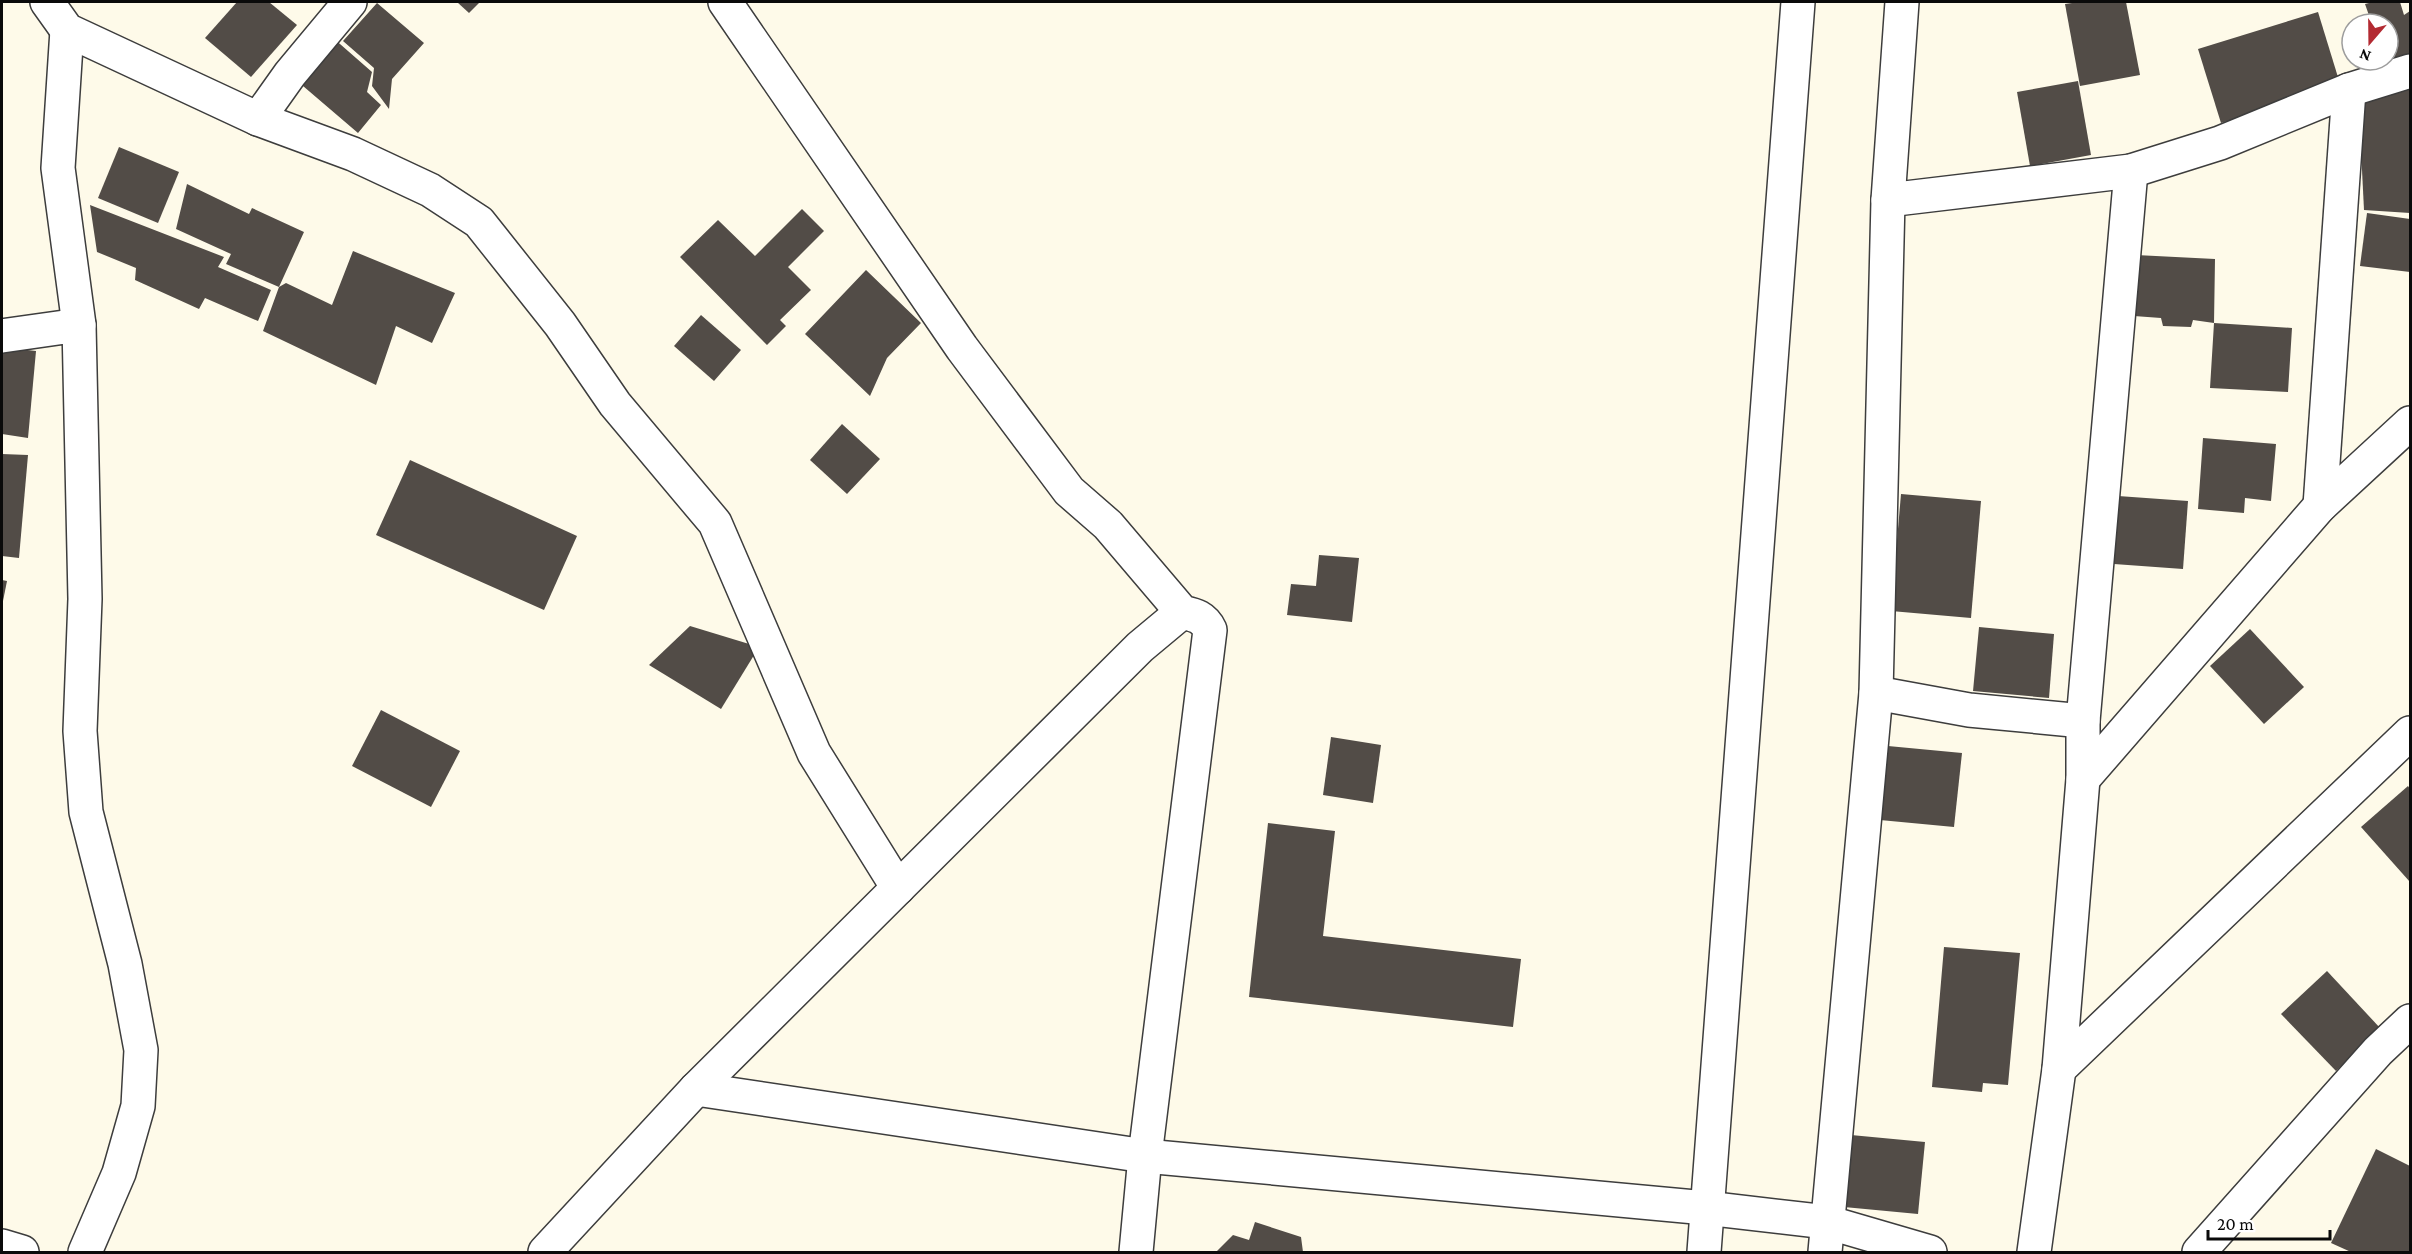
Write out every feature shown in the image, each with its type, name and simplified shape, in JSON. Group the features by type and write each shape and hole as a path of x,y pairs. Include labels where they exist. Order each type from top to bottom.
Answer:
{"street":[{"path":"47,2 67,30 258,119 353,154 421,186 479,222 560,324 615,404 716,523 814,753 898,888"},
{"path":"258,119 290,74 350,2"},
{"path":"725,2 962,348 1069,491 1108,525 1182,612 1199,616 1210,630 1145,1156 1136,1252"},
{"path":"1704,1252 1798,2"},
{"path":"1826,1237 1876,693 1888,200 1902,2"},
{"path":"67,30 58,168 79,325 85,599 80,731 86,812 125,964 141,1050 138,1106 119,1173 85,1252"},
{"path":"1888,200 2131,171 2220,143 2349,90 2410,71"},
{"path":"2320,506 2349,90"},
{"path":"2034,1252 2060,1069 2083,779 2083,721 2131,171"},
{"path":"2,336 79,325"},
{"path":"2083,779 2320,506 2410,423"},
{"path":"545,1252 696,1089 1140,647 1182,612"},
{"path":"1876,693 1969,710 2083,721"},
{"path":"2060,1069 2410,733"},
{"path":"2199,1252 2378,1051 2410,1021"},
{"path":"696,1089 1145,1156 1706,1208 1826,1237 1930,1252"},
{"path":"2,1246 22,1252"}],"building":[{"path":"237,2 269,2 297,25 251,77 205,38"},
{"path":"457,2 480,2 469,13"},
{"path":"2126,2 2140,75 2080,86 2065,4"},
{"path":"2400,2 2404,15 2410,11 2410,70 2389,77 2387,72 2400,72 2400,12 2368,12 2365,4"},
{"path":"377,3 424,43 392,79 389,109 372,86 374,68 343,41"},
{"path":"2318,12 2341,87 2221,123 2198,49"},
{"path":"332,37 372,72 367,92 381,105 358,133 296,80"},
{"path":"2078,81 2091,155 2030,166 2017,92"},
{"path":"2358,90 2410,90 2410,213 2364,210"},
{"path":"119,147 179,172 158,223 98,198"},
{"path":"187,184 249,214 252,208 304,232 279,287 226,264 231,254 176,229"},
{"path":"90,205 224,257 218,267 271,290 258,321 205,298 199,309 135,280 136,268 97,252"},
{"path":"802,209 824,231 788,267 811,290 780,320 786,326 767,345 680,257 718,220 755,256"},
{"path":"2367,213 2410,219 2410,272 2360,266"},
{"path":"353,251 455,293 432,343 396,326 376,385 263,331 279,287 286,283 332,305"},
{"path":"2136,255 2215,259 2214,323 2193,320 2191,327 2163,326 2161,318 2134,316"},
{"path":"866,270 921,323 887,358 870,396 805,334"},
{"path":"701,315 741,350 714,381 674,346"},
{"path":"2214,323 2292,328 2288,392 2210,388"},
{"path":"2,347 36,351 28,438 2,434"},
{"path":"842,424 880,459 847,494 810,460"},
{"path":"2203,438 2276,444 2271,501 2245,498 2244,513 2198,509"},
{"path":"2,454 28,455 19,558 2,556"},
{"path":"410,460 577,536 544,610 376,535"},
{"path":"1901,494 1981,501 1971,618 1891,611"},
{"path":"2118,496 2188,501 2183,569 2114,564"},
{"path":"1319,555 1359,558 1352,622 1287,615 1291,584 1316,586"},
{"path":"2,580 7,581 3,601 2,601"},
{"path":"690,626 759,647 721,709 649,665"},
{"path":"1979,627 2054,634 2049,698 1973,691"},
{"path":"2250,629 2304,687 2264,724 2210,666"},
{"path":"381,710 460,751 431,807 352,766"},
{"path":"1331,737 1381,745 1373,803 1323,795"},
{"path":"1888,746 1962,753 1954,827 1880,820"},
{"path":"2408,786 2410,789 2410,882 2361,827"},
{"path":"1268,823 1335,831 1323,936 1521,959 1513,1027 1249,997"},
{"path":"1944,947 2020,953 2008,1085 1983,1083 1982,1092 1932,1087"},
{"path":"2327,971 2381,1029 2336,1071 2281,1014"},
{"path":"1851,1135 1925,1142 1918,1214 1844,1207"},
{"path":"2376,1149 2410,1166 2410,1252 2351,1252 2331,1243"},
{"path":"1255,1222 1301,1237 1303,1252 1216,1252 1233,1235 1249,1240"}]}
